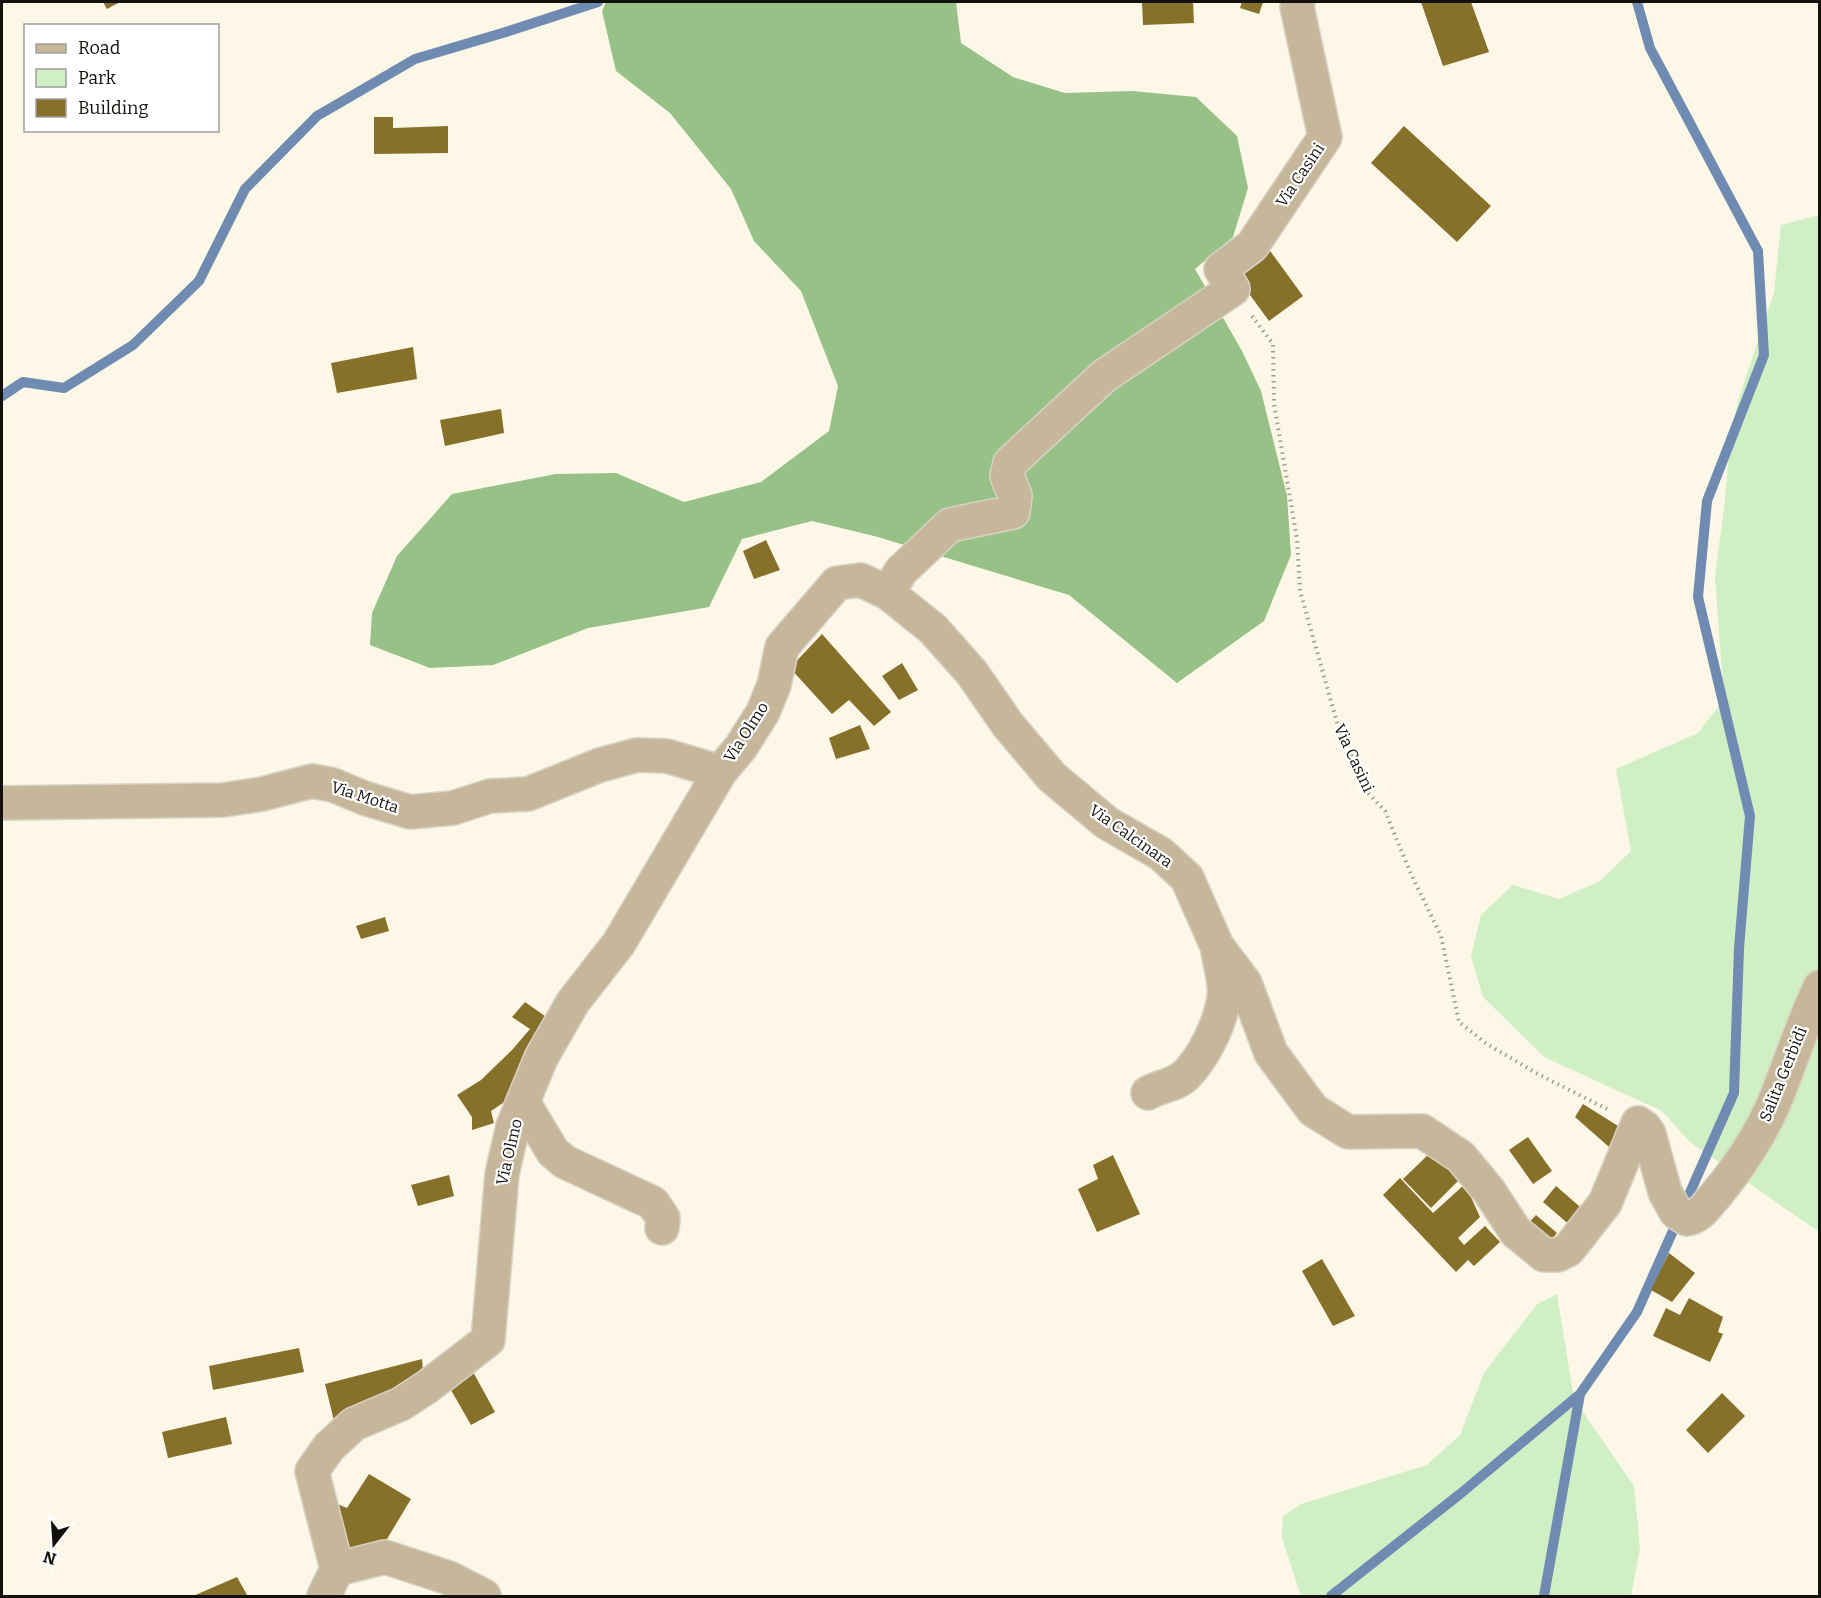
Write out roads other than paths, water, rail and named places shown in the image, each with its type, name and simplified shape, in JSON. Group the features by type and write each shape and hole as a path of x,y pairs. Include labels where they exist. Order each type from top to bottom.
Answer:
{"street":[{"name":"Via Casini","path":"888,593 901,571 950,525 1012,512 1015,496 1007,476 1010,463 1104,376 1233,290 1221,268 1252,246 1325,137 1297,8 1298,2"},
{"name":"Via Olmo","path":"331,1582 312,1471 329,1447 354,1424 401,1404 488,1340 502,1174 513,1126 541,1058 573,1002 618,943 720,772 741,747 763,712 774,685 782,648 837,583 861,580 888,593"},
{"name":"Via Calcinara","path":"888,593 933,629 972,673 1008,725 1052,777 1107,823 1161,854 1187,878 1217,946 1245,983 1271,1053 1313,1110 1348,1132 1422,1131 1461,1156 1489,1191 1516,1232 1544,1255 1557,1256 1568,1250 1605,1203 1643,1129"},
{"name":"Via Motta","path":"2,803 223,800 262,794 312,781 333,785 364,798 410,812 453,808 490,796 528,794 600,765 637,755 667,756 720,772"},
{"path":"1149,1093 1185,1076 1212,1039 1225,995 1217,946"},
{"name":"Salita Gerbidi","path":"1643,1129 1660,1177 1679,1210 1695,1217 1702,1212 1732,1175 1774,1105 1820,987"},
{"path":"523,1102 559,1157 565,1162 653,1203 663,1218 662,1228"},
{"path":"331,1582 385,1557 449,1578 484,1596"}],"waterway":[{"path":"2,396 23,382 64,388 133,345 199,281 245,189 317,116 415,59 598,2"},
{"path":"1544,1596 1580,1394 1637,1312 1734,1093 1739,948 1750,816 1698,597 1707,501 1764,355 1758,251 1650,48 1637,2"},
{"path":"1331,1596 1460,1494 1580,1394"}]}
